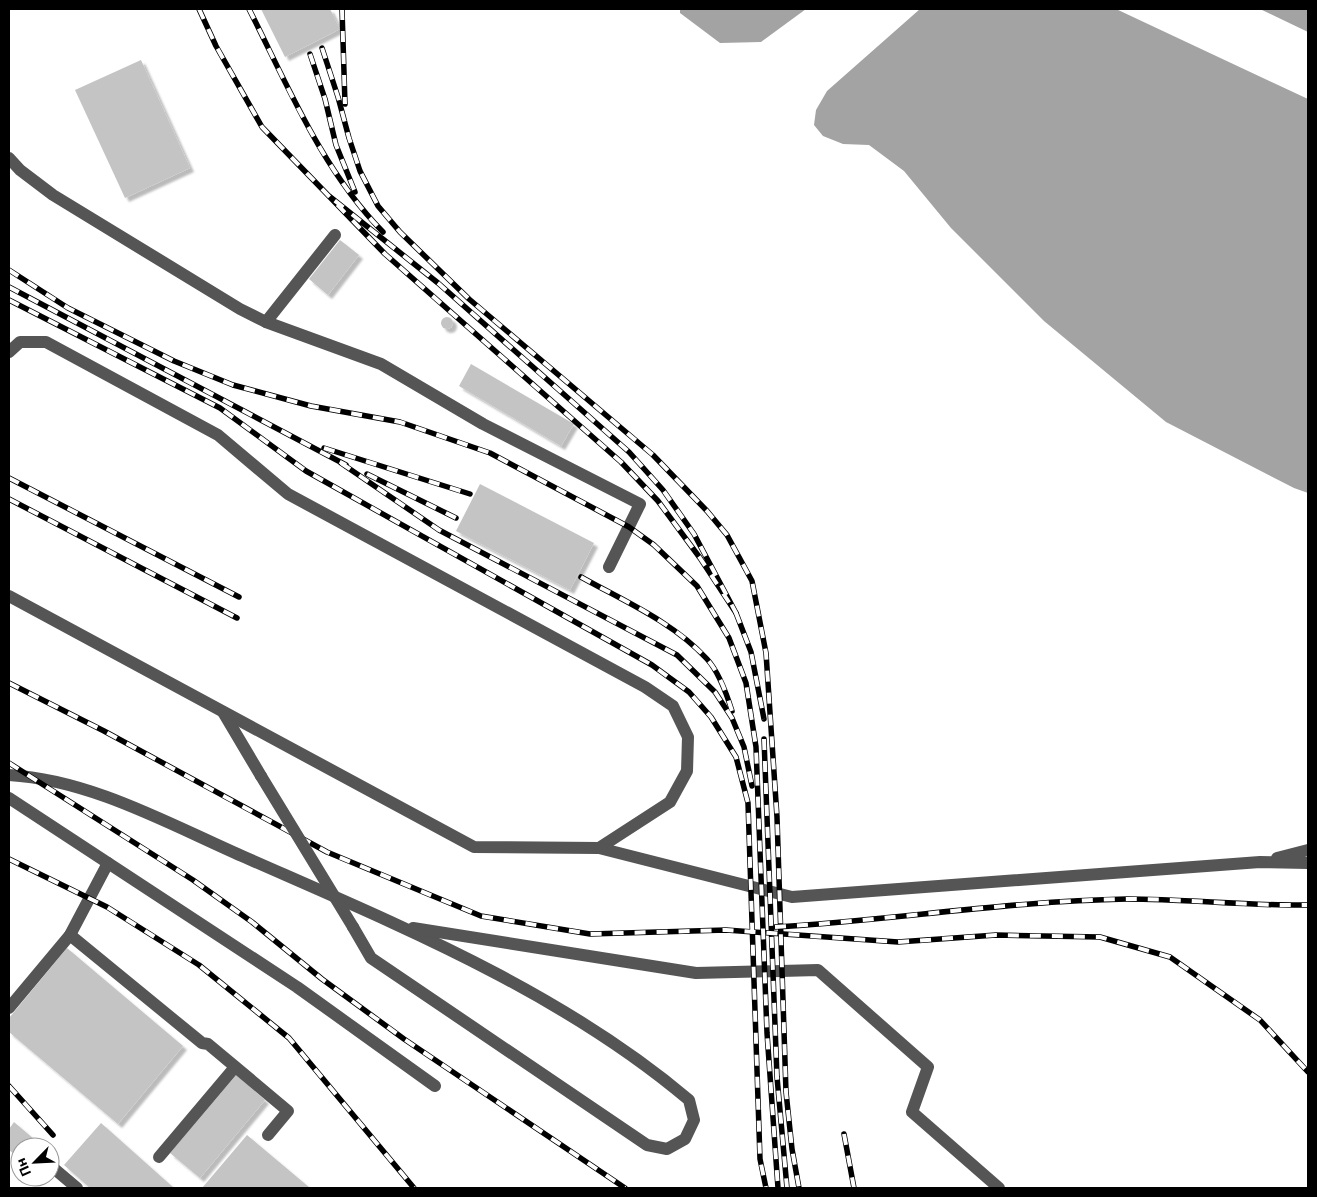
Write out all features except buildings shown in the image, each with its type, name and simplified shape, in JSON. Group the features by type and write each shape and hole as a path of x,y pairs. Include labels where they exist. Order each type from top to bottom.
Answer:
{"lane":[{"path":"9,158 20,170 53,194 240,309 266,322 381,364 483,424 640,504 609,566"},
{"path":"266,322 335,235"},
{"path":"9,352 20,342 46,342 218,435 288,494 645,687 673,706 688,737 687,771 670,802 599,848"},
{"path":"9,596 474,847 599,848 792,897 1260,862 1308,863"},
{"path":"9,775 57,780 110,798 401,926 564,1010 674,1087 689,1100 694,1120 685,1139 667,1149 647,1146 371,958 353,927 262,776 223,712"},
{"path":"9,798 297,987 435,1086"},
{"path":"1260,862 1308,850"},
{"path":"9,1008 70,935 108,862"},
{"path":"401,926 696,974 818,970 928,1067 912,1112 999,1188"},
{"path":"70,935 202,1043 208,1044 288,1111 268,1135"},
{"path":"160,1157 235,1067"},
{"path":"60,1173 77,1188"}],"shaded area":[{"path":"680,9 806,9 761,42 720,43 680,13"},
{"path":"920,9 1116,9 1308,99 1308,493 1294,488 1166,422 1044,321 951,228 904,171 869,145 843,144 823,136 814,125 816,110 827,91"},
{"path":"1260,9 1308,9 1308,32"}],"railway":[{"path":"199,9 216,46 262,127 385,254 621,462 658,501 700,558 736,613 694,534 663,490 629,452 438,283 329,196"},
{"path":"249,9 292,97 324,154 361,208 383,232"},
{"path":"342,9 345,104"},
{"path":"322,48 360,171 378,206 400,232 469,299 653,455 707,511 727,535 752,581 766,653 777,817 786,1092 792,1149 799,1188"},
{"path":"310,54 325,99 336,145 355,192"},
{"path":"9,270 68,308 174,361 233,385 311,406 400,422 490,453 629,527 654,545 697,586 729,638 746,683 756,747 767,1033 778,1188"},
{"path":"9,287 346,465"},
{"path":"9,300 220,408 306,471 652,665 689,692 711,717 736,757 748,803 760,1159 766,1188"},
{"path":"324,448 470,494"},
{"path":"341,463 439,530 677,655 715,692 732,718 744,747 752,786"},
{"path":"367,474 456,518"},
{"path":"9,478 239,597"},
{"path":"9,499 237,618"},
{"path":"581,577 664,623 694,646 715,670 732,711"},
{"path":"736,613 751,652 764,719"},
{"path":"9,683 104,731 327,852 481,916 590,934 726,930 898,942 996,935 1100,937 1170,957 1260,1020 1308,1072"},
{"path":"764,739 777,1077 787,1188"},
{"path":"9,763 193,880 252,922 322,979 404,1039 625,1188"},
{"path":"9,859 107,907 199,965 289,1038 414,1188"},
{"path":"775,927 1083,900 1150,899 1308,905"},
{"path":"9,1086 53,1135"},
{"path":"844,1134 854,1188"}]}
